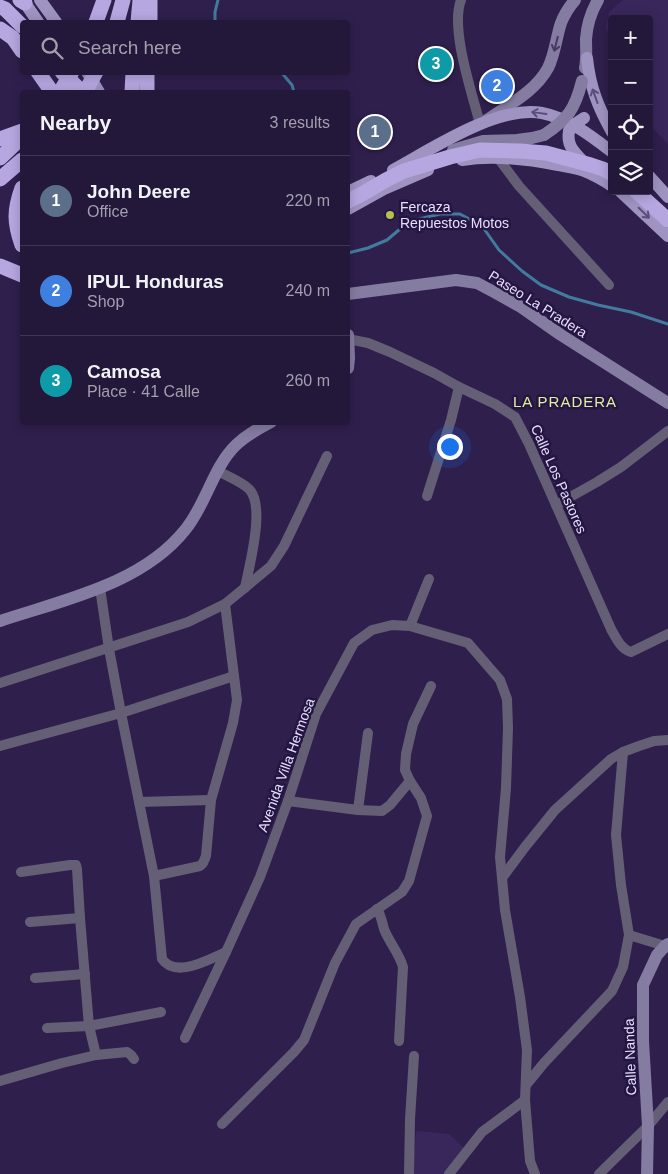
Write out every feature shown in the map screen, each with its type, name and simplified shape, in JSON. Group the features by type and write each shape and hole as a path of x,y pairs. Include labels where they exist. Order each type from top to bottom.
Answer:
{"highway":[{"path":"97,20 104,0"},
{"path":"118,20 124,0"},
{"path":"138,20 143,1"},
{"path":"143,1 149,20"},
{"path":"0,7 5,9 20,24"},
{"path":"0,29 13,38 20,48"},
{"path":"40,75 51,90"},
{"path":"65,75 80,90"},
{"path":"61,90 69,75"},
{"path":"83,90 94,75"},
{"path":"132,90 133,75"},
{"path":"147,75 147,90"},
{"path":"0,139 20,132"},
{"path":"0,147 20,138"},
{"path":"0,158 20,139"},
{"path":"350,200 404,172 450,156 480,150 546,153 603,169 604,176"},
{"path":"0,179 20,162"},
{"path":"20,194 15,219 20,239"},
{"path":"640,195 668,220"},
{"path":"0,266 20,274"}],"main road":[{"path":"27,1 37,20"},
{"path":"27,1 53,20"},
{"path":"587,58 589,77 594,95 608,126"},
{"path":"73,75 81,90"},
{"path":"89,75 98,90"},
{"path":"350,191 482,123 507,114 525,112 541,113 556,117 581,130 609,150"},
{"path":"604,176 570,147 568,138 569,131 584,118 594,118 608,128"},
{"path":"350,208 384,189 422,172 448,162 470,159 498,158 525,160 548,163 604,176"},
{"path":"653,180 668,197"},
{"path":"653,193 668,208"},
{"path":"624,195 668,236"}],"street":[{"path":"461,0 459,3 458,19 459,36 463,59 482,123 516,100 538,82 548,68 561,23 575,0"},
{"path":"384,189 432,158 448,151 483,141 532,138 544,135 558,126 570,113 578,98 587,58 588,22 598,0"},
{"path":"498,158 519,186 609,285"},
{"name":"Paseo La Pradera","path":"350,294 456,280 476,283 521,307 561,335 668,403"},
{"name":"Calle Los Pastores","path":"350,338 368,342 434,373 459,388 495,404 516,418 530,444 611,629 619,642 626,650 631,652 668,634"},
{"path":"427,496 459,388"},
{"path":"0,621 100,588 140,570 159,556 185,531 196,516 229,453 250,434 266,425"},
{"path":"556,505 621,467 668,431"},
{"path":"0,683 188,622 225,604 272,566 284,546 327,456"},
{"path":"218,471 248,487 252,492 256,507 256,524 245,588"},
{"path":"410,626 430,579"},
{"path":"100,588 109,649 154,876 162,959 166,964 180,968 192,967 226,952"},
{"path":"154,876 200,866 206,856 211,800 233,723 237,700 225,604"},
{"name":"Avenida Villa Hermosa","path":"184,1038 260,877 288,801 316,714 354,643 372,630 392,625 410,626 468,644 500,680 508,699 506,788 500,856 505,910 527,1050 524,1100 530,1161 535,1174"},
{"path":"0,746 121,713 234,676"},
{"path":"222,1124 304,1040 335,963 356,924 402,892 409,881 427,816 421,798 405,770 406,754 413,724 431,686"},
{"path":"358,810 368,733"},
{"path":"502,878 555,810 611,759 623,752 654,741 668,740"},
{"path":"526,1085 544,1063 612,991 623,967 629,935 616,836 623,752"},
{"path":"288,801 358,810 382,811 399,795 410,781"},
{"path":"139,802 211,800"},
{"path":"21,872 70,865 76,865 78,869 80,918 90,1026 96,1055"},
{"path":"377,909 402,967 399,1041"},
{"path":"30,922 80,918"},
{"path":"629,935 666,945"},
{"name":"Calle Nanda","path":"647,1174 648,1126 643,1041 643,985 657,954 666,945"},
{"path":"35,978 85,974"},
{"path":"47,1028 90,1026 161,1012"},
{"path":"0,1081 96,1055 127,1052 132,1054 134,1059"},
{"path":"409,1174 414,1056"},
{"path":"449,1174 482,1132 524,1100"},
{"path":"600,1174 648,1126 668,1102"}],"shaded area":[{"path":"623,0 668,0 668,144 653,128 653,15 608,15 609,12"},
{"path":"608,17 608,34 606,27"},
{"path":"416,1131 449,1134 465,1149 445,1174 412,1174"}],"waterway":[{"path":"215,20 218,0"},
{"path":"284,75 292,85 293,90"},
{"path":"350,252 387,240 400,229 419,219 440,214 460,214 482,226 499,250 541,285 569,297 631,312 668,324"}],"place":[{"name":"Camosa","path":"436,64"},
{"name":"IPUL Honduras","path":"497,86"},
{"name":"John Deere","path":"375,132"},
{"name":"Fercaza Repuestos Motos","path":"390,215"}],"district":[{"name":"LA PRADERA","path":"565,402"}]}
